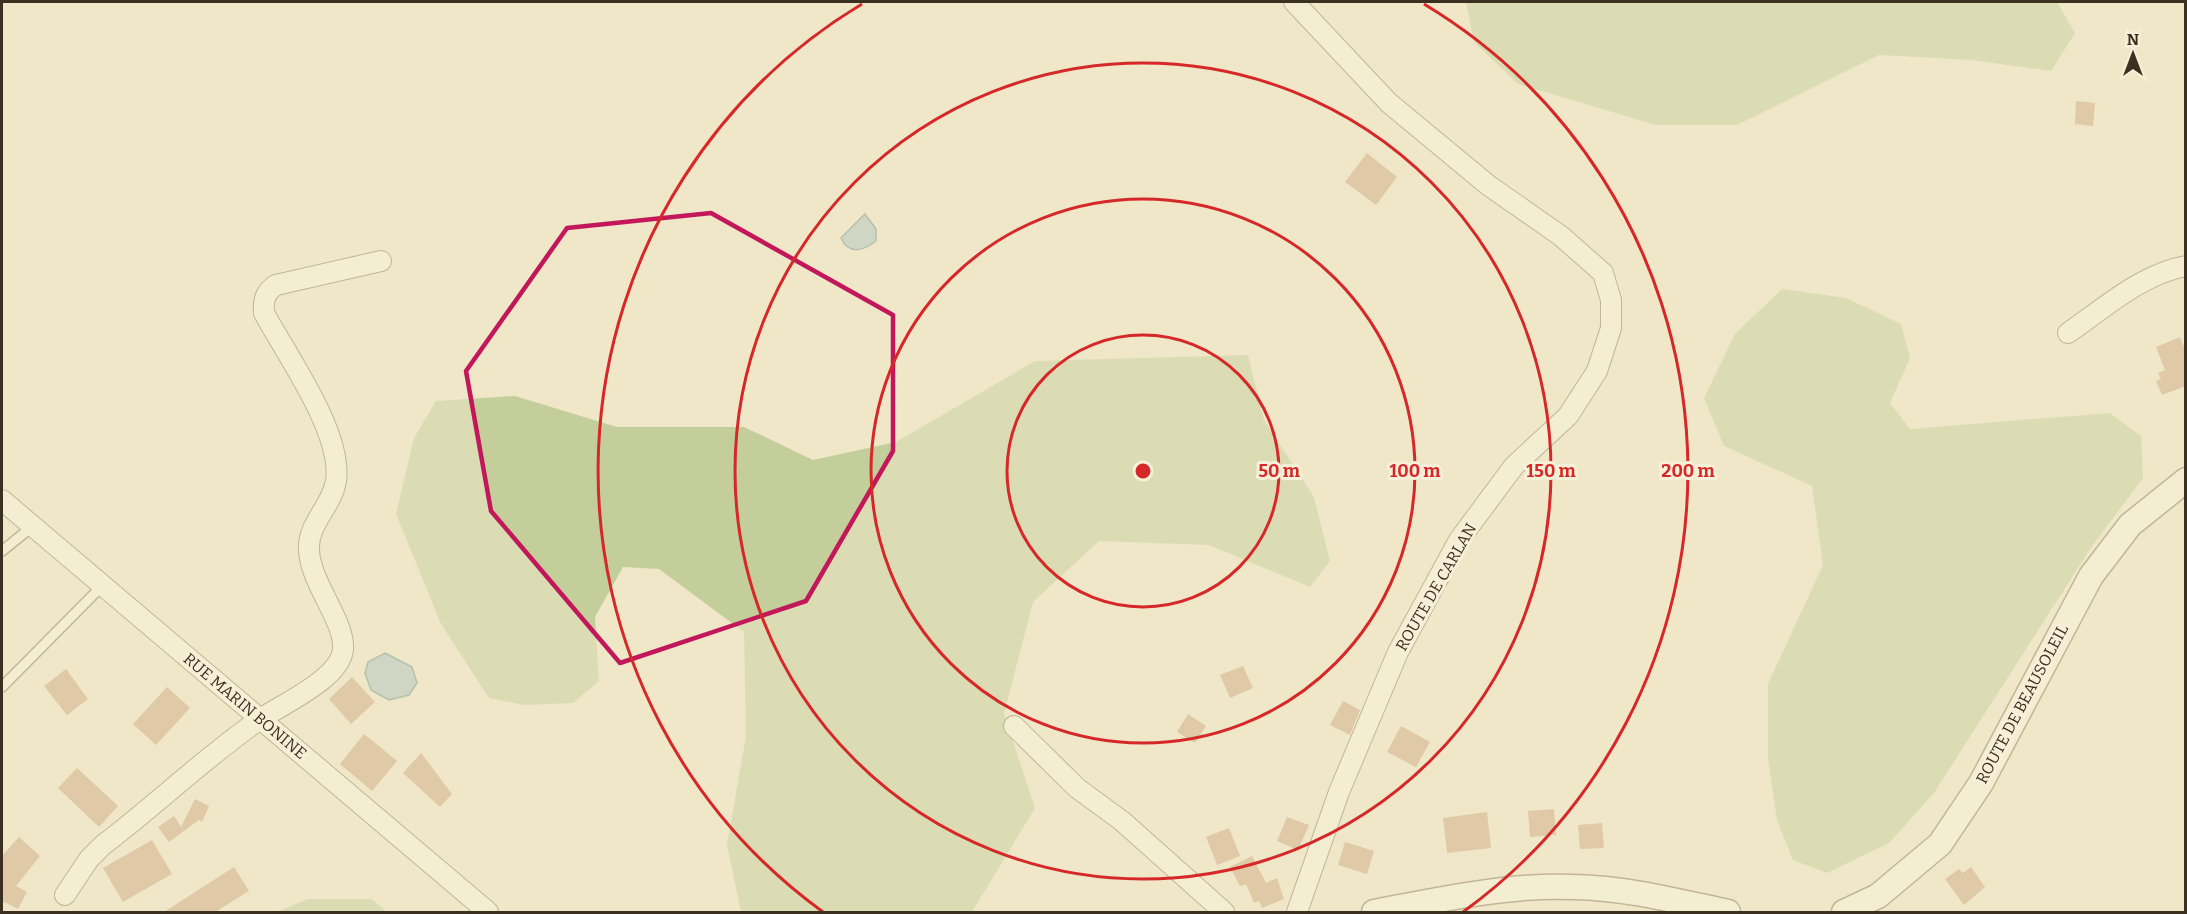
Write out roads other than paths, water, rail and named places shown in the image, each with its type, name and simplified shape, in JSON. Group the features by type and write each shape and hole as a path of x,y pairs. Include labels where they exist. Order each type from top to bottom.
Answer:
{"street":[{"name":"ROUTE DE CARLAN","path":"1294,2 1389,103 1488,184 1561,236 1604,273 1611,300 1611,328 1597,371 1568,416 1514,466 1459,540 1398,652 1340,792 1297,912"},
{"path":"65,895 89,859 103,845 259,720 301,696 341,658 343,648 339,632 313,574 309,550 312,526 336,482 337,458 330,431 264,313 263,302 268,290 276,285 381,261"},
{"path":"2068,333 2133,290 2167,271 2186,266"},
{"name":"ROUTE DE BEAUSOLEIL","path":"1844,912 1878,896 1940,844 1981,783 2091,576 2130,525 2186,480"},
{"name":"RUE MARIN BONINE","path":"2,500 488,912"},
{"path":"1014,726 1077,788 1122,821 1224,912"},
{"path":"1374,912 1530,887 1574,886 1622,890 1728,912"}],"lane":[{"path":"2,551 33,526"},
{"path":"2,687 103,585"}],"water":[{"path":"865,214 876,229 876,241 862,249 852,249 844,244 841,238"},
{"path":"385,653 412,667 417,683 409,695 389,700 371,690 365,673 368,662"}]}
